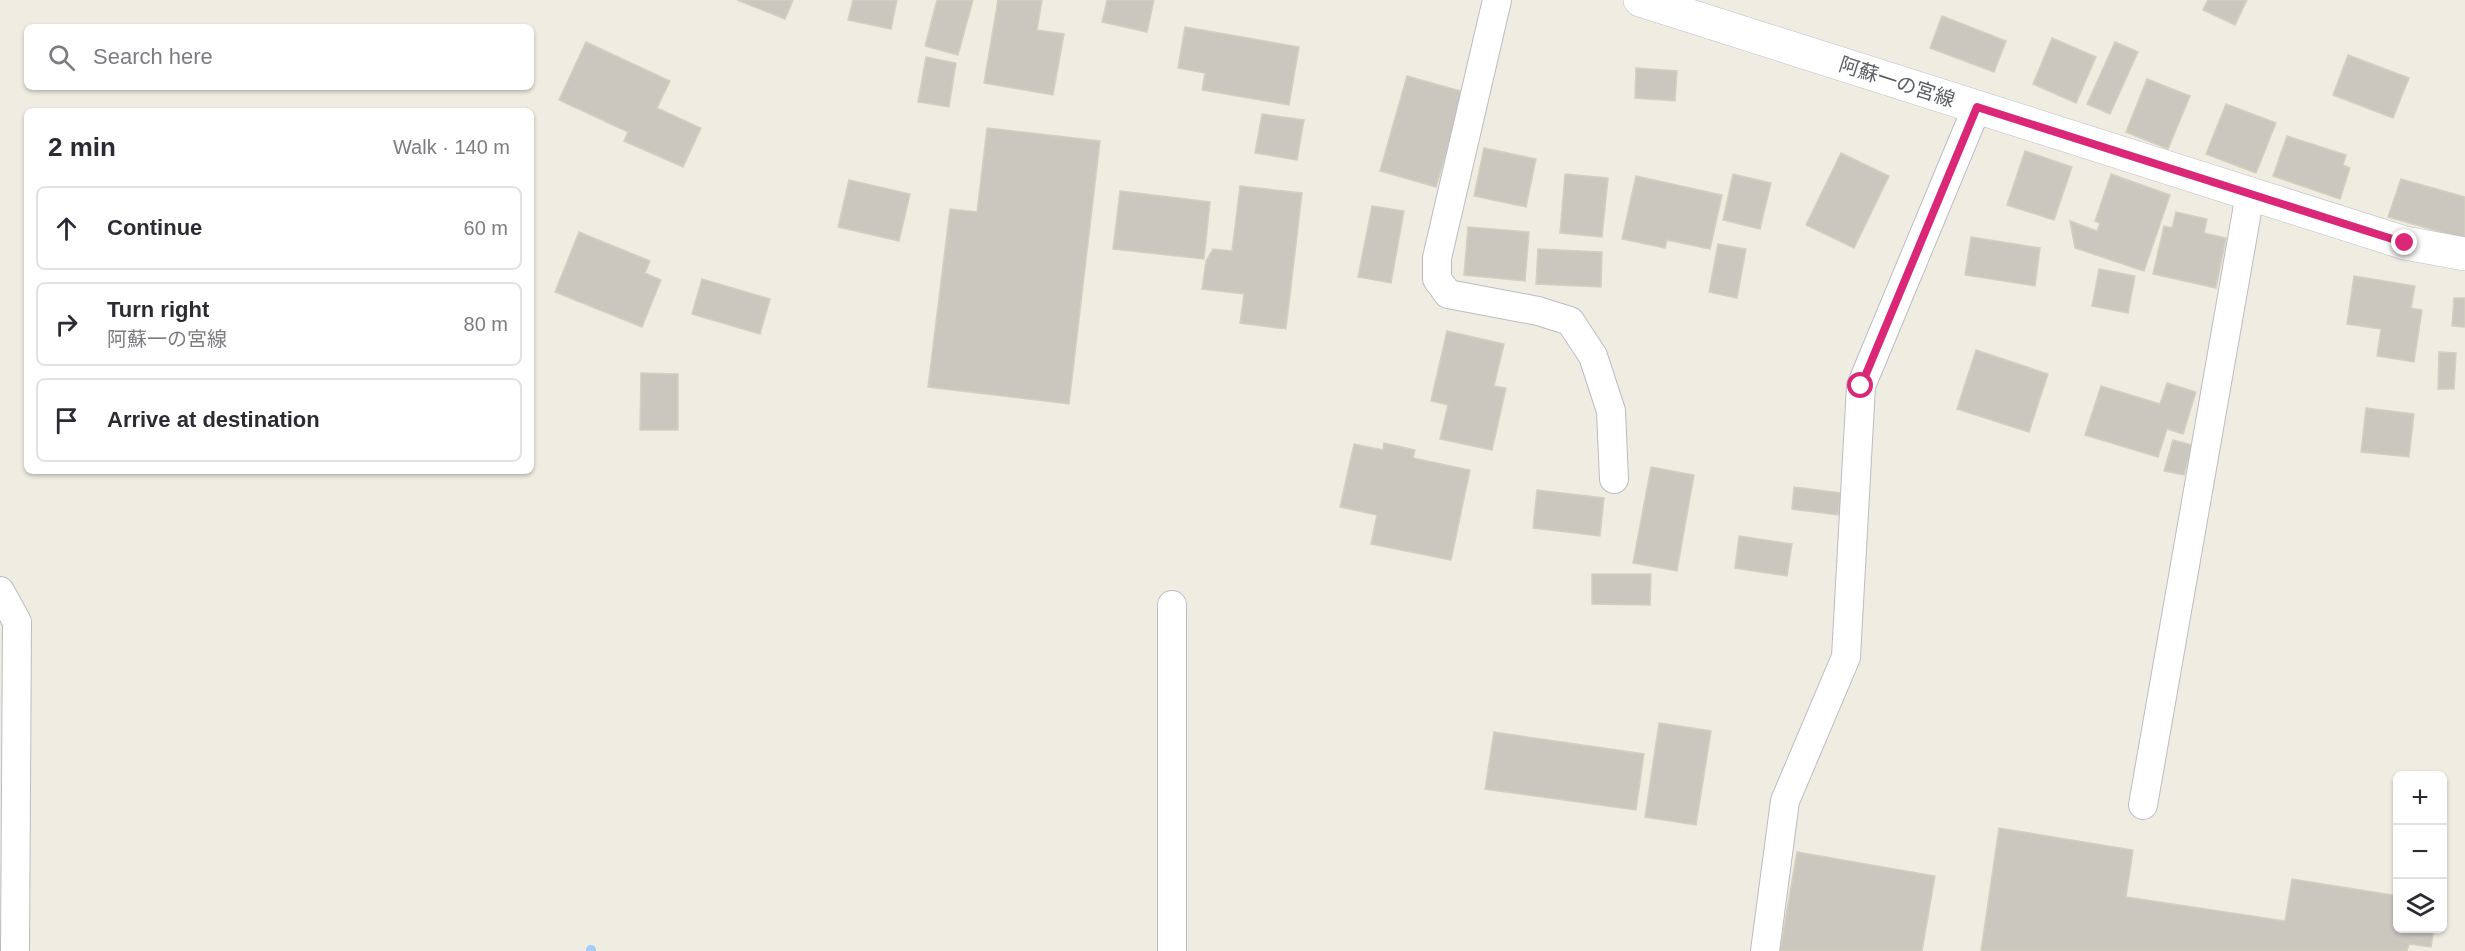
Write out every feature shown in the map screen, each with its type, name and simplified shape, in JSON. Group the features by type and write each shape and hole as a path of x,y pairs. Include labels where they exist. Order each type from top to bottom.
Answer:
{"main road":[{"name":"阿蘇一の宮線","path":"1640,0 2405,243 2465,254"}],"street":[{"path":"1497,0 1437,258 1437,279 1448,294 1538,311 1570,321 1593,356 1611,411 1614,479"},
{"path":"1765,951 1785,801 1846,657 1861,386 1977,107"},
{"path":"2144,804 2250,194"},
{"path":"0,591 17,622 15,951"},
{"path":"1172,605 1172,951"}],"building":[{"path":"737,0 793,0 785,19"},
{"path":"853,0 897,0 891,29 848,20"},
{"path":"937,0 973,0 958,55 925,46"},
{"path":"998,0 1042,0 1037,30 1064,34 1053,95 984,83"},
{"path":"1107,0 1154,0 1147,32 1102,22"},
{"path":"2208,0 2247,0 2235,25 2203,10"},
{"path":"1942,16 2006,41 1994,72 1930,48"},
{"path":"1185,27 1299,47 1289,105 1202,90 1205,73 1178,68"},
{"path":"2052,38 2096,57 2076,103 2033,84"},
{"path":"586,42 670,81 657,108 701,128 683,167 624,141 628,132 559,100"},
{"path":"2115,42 2138,52 2110,114 2087,104"},
{"path":"2348,55 2409,78 2393,118 2333,95"},
{"path":"926,57 956,63 949,107 918,102"},
{"path":"1636,68 1677,71 1675,101 1635,98"},
{"path":"1407,76 1464,92 1436,187 1380,171"},
{"path":"2147,79 2190,96 2168,149 2126,132"},
{"path":"2226,104 2276,123 2256,173 2206,154"},
{"path":"1262,114 1304,120 1297,160 1255,153"},
{"path":"987,128 1100,141 1069,404 928,387 950,209 977,212"},
{"path":"2287,136 2346,155 2343,165 2350,168 2340,199 2273,176"},
{"path":"1484,148 1536,159 1526,207 1474,196"},
{"path":"2025,151 2072,167 2054,220 2007,205"},
{"path":"1841,153 1889,176 1854,248 1806,225"},
{"path":"1565,174 1608,178 1602,237 1560,233"},
{"path":"1733,174 1771,183 1760,229 1723,220"},
{"path":"2111,174 2170,195 2144,271 2075,248 2070,221 2097,231 2100,223 2095,221"},
{"path":"1636,176 1722,195 1710,249 1667,240 1665,248 1622,239"},
{"path":"2401,179 2465,197 2465,239 2388,217"},
{"path":"849,180 910,194 899,241 838,227"},
{"path":"1240,186 1302,193 1286,329 1240,323 1244,294 1202,289 1206,261 1213,249 1232,251"},
{"path":"1120,191 1210,202 1204,259 1113,249"},
{"path":"1372,206 1404,211 1391,283 1358,277"},
{"path":"2176,212 2207,219 2204,233 2226,238 2216,288 2153,274 2164,226 2172,228"},
{"path":"1468,227 1529,232 1525,281 1464,275"},
{"path":"579,232 650,261 645,273 661,280 642,327 555,292"},
{"path":"1971,237 2040,248 2035,286 1965,275"},
{"path":"1718,244 1746,249 1737,298 1709,292"},
{"path":"1538,249 1602,252 1601,287 1536,284"},
{"path":"2099,269 2135,276 2128,313 2092,306"},
{"path":"2354,276 2415,286 2411,308 2422,310 2414,362 2377,356 2381,329 2347,324"},
{"path":"702,279 770,299 760,334 692,314"},
{"path":"2454,298 2465,298 2465,327 2452,326"},
{"path":"1447,331 1504,344 1494,386 1506,388 1492,450 1440,439 1448,405 1431,401"},
{"path":"1976,350 2048,374 2029,432 1957,409"},
{"path":"2439,352 2456,353 2454,389 2438,389"},
{"path":"641,373 678,374 678,430 640,430"},
{"path":"2167,383 2196,392 2183,434 2167,429 2158,457 2085,435 2101,386 2160,404"},
{"path":"2366,408 2414,414 2409,457 2361,452"},
{"path":"2173,440 2192,445 2184,475 2164,471"},
{"path":"1384,443 1415,450 1413,458 1470,470 1451,560 1371,544 1377,515 1340,507 1354,444 1383,450"},
{"path":"1651,467 1694,475 1677,571 1633,563"},
{"path":"1794,487 1841,493 1838,515 1792,509"},
{"path":"1537,490 1604,498 1600,536 1533,528"},
{"path":"1739,536 1792,544 1787,576 1735,568"},
{"path":"1592,574 1651,574 1650,605 1592,604"},
{"path":"1659,723 1711,731 1696,825 1645,817"},
{"path":"1494,732 1644,754 1636,810 1485,789"},
{"path":"1999,828 2133,850 2126,897 2285,921 2292,879 2393,895 2393,933 2433,933 2431,947 2409,944 2407,951 1981,951"},
{"path":"1797,852 1935,876 1922,951 1780,951"}],"route":[{"path":"1861,386 1977,107 2405,243"}]}
